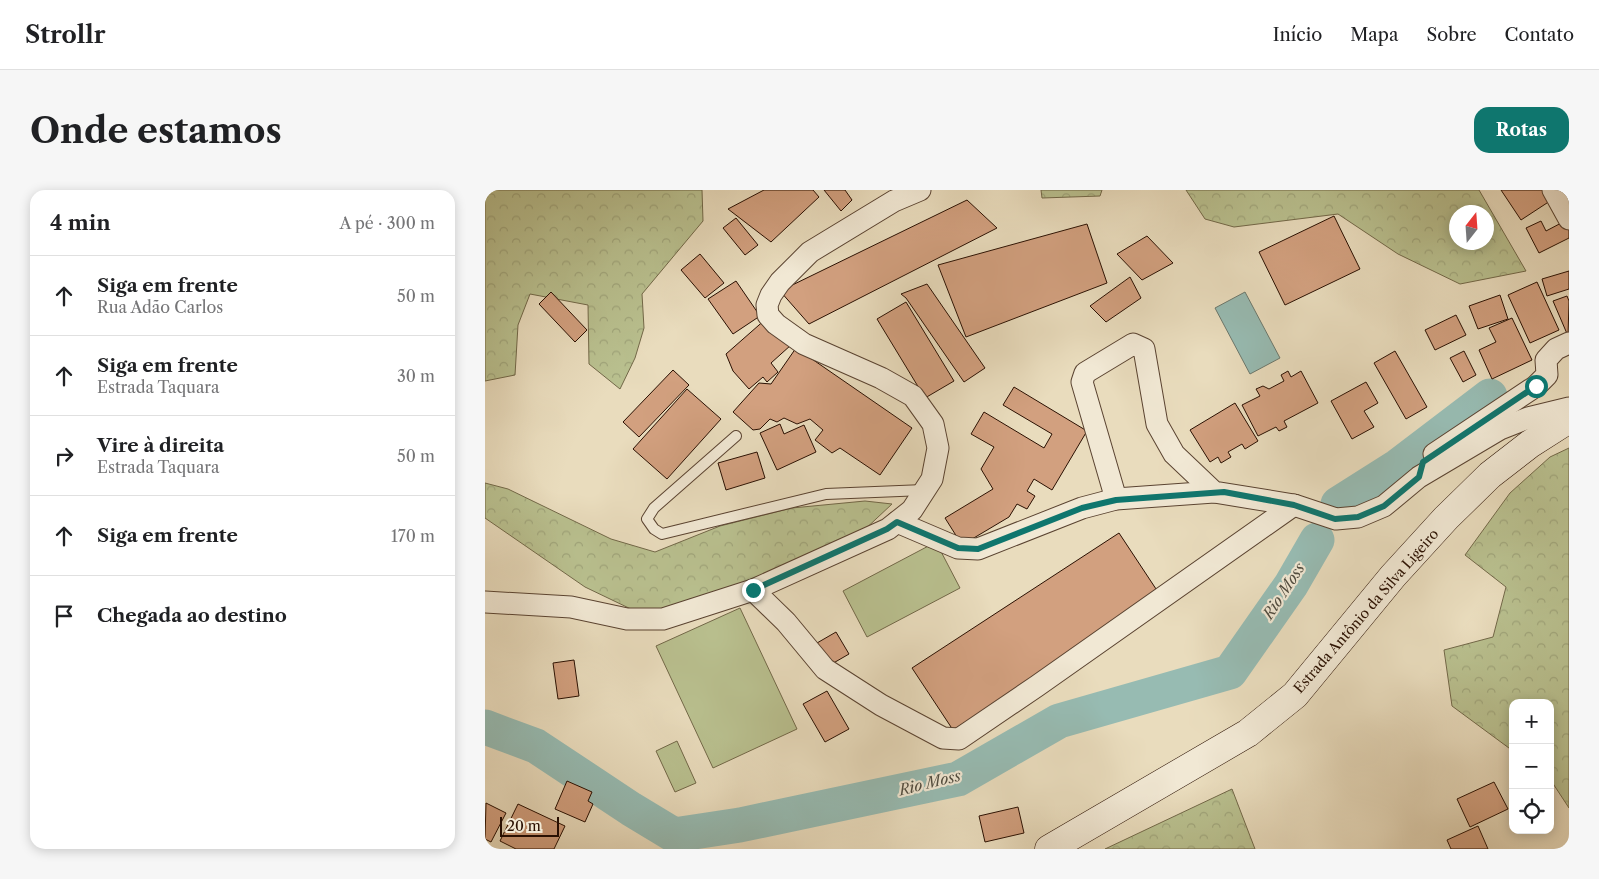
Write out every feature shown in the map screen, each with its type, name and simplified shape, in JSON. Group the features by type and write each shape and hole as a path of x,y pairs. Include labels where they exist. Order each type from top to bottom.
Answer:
{"street":[{"path":"485,602 571,607 627,619 663,619 753,590 887,529 912,510 932,479 938,448 933,424 913,396 881,378 804,344 768,315 767,305 780,282 810,252 894,201 920,190"},
{"path":"1553,190 1569,219"},
{"path":"1419,477 1423,462 1536,386 1547,375 1546,360 1556,349 1569,343"},
{"path":"1116,500 1082,382 1085,373 1133,344 1144,349 1157,424 1174,454 1214,492"},
{"path":"897,522 958,548 978,549 1082,508 1116,500 1214,492 1294,505 1335,519 1358,517 1384,506 1419,477 1500,429 1528,418 1569,408"},
{"name":"Estrada Antônio da Silva Ligeiro","path":"1049,849 1248,732 1295,695 1393,576 1446,518 1490,475 1530,444 1569,419"},
{"path":"753,590 786,622 825,669 881,704 943,738 959,739 1294,505"}],"lane":[{"path":"736,436 654,508 647,519 654,529 662,534 827,494 925,490"}],"green space":[{"path":"485,190 702,190 703,221 642,294 644,328 635,358 620,389 589,364 588,305 530,294 518,325 515,375 485,381"},
{"path":"1041,190 1102,190 1100,196 1042,198"},
{"path":"1186,190 1479,190 1488,205 1449,205 1449,250 1494,250 1494,216 1526,271 1460,284 1398,254 1338,214 1234,227 1205,219"},
{"path":"1569,448 1569,808 1554,785 1554,699 1509,699 1509,748 1452,706 1444,650 1493,637 1506,587 1465,555 1510,493 1550,457"},
{"path":"485,483 508,489 611,539 655,552 720,526 792,508 865,501 892,504 829,563 726,605 633,610 585,587 485,518"},
{"path":"936,542 960,588 867,637 843,591"},
{"path":"740,608 797,729 713,768 656,646"},
{"path":"677,741 696,783 675,792 656,751"},
{"path":"1232,789 1255,849 1105,849"}],"water":[{"path":"1245,292 1280,358 1250,374 1215,308"}],"building":[{"path":"764,190 813,190 819,197 771,242 728,209"},
{"path":"824,190 845,190 852,200 841,211"},
{"path":"1501,190 1543,190 1550,201 1521,220"},
{"path":"967,200 997,228 809,324 780,291"},
{"path":"1334,216 1360,269 1285,305 1259,252"},
{"path":"736,218 758,245 745,255 723,228"},
{"path":"1541,221 1546,231 1565,221 1569,229 1569,238 1539,253 1526,228"},
{"path":"1087,224 1107,283 966,337 938,265"},
{"path":"1147,236 1173,263 1142,280 1117,254"},
{"path":"700,254 724,283 705,298 681,270"},
{"path":"1569,271 1569,289 1547,296 1542,279"},
{"path":"1130,277 1141,298 1106,322 1090,306"},
{"path":"736,281 760,316 733,334 708,299"},
{"path":"1537,282 1559,330 1530,343 1508,295"},
{"path":"927,284 985,368 964,382 906,298 901,294"},
{"path":"551,292 587,330 575,342 539,304"},
{"path":"1500,295 1508,319 1478,329 1469,306"},
{"path":"1567,296 1569,301 1568,336 1553,301"},
{"path":"906,302 954,381 925,398 877,319"},
{"path":"1456,315 1466,335 1435,350 1425,330"},
{"path":"767,318 791,345 771,363 778,372 767,382 763,377 749,389 733,371 726,354"},
{"path":"1512,318 1532,360 1492,379 1479,350 1496,342 1489,328"},
{"path":"796,348 912,428 880,475 840,448 832,453 815,440 823,430 810,419 797,424 784,418 777,422 770,419 760,429 753,430 733,412 759,383 771,384"},
{"path":"1395,351 1427,407 1406,419 1374,363"},
{"path":"1464,351 1476,375 1463,382 1450,358"},
{"path":"673,370 689,385 639,437 623,422"},
{"path":"1288,371 1291,377 1301,371 1318,403 1284,421 1287,427 1279,431 1276,427 1258,436 1242,405 1260,396 1256,389 1263,386 1269,389 1284,381 1281,375"},
{"path":"1366,382 1378,403 1364,411 1374,427 1352,439 1331,401"},
{"path":"1014,387 1087,431 1052,490 1034,479 1027,491 1035,496 1027,509 1017,504 1009,517 962,545 945,518 993,489 981,469 994,447 971,434 984,412 1044,448 1052,434 1003,405"},
{"path":"687,389 721,419 667,479 633,449"},
{"path":"1235,403 1258,441 1245,449 1242,444 1228,452 1231,457 1221,463 1218,457 1210,462 1190,430"},
{"path":"780,424 784,434 804,425 816,452 777,470 760,433"},
{"path":"757,452 765,478 726,490 718,463"},
{"path":"1119,533 1160,595 953,730 912,668"},
{"path":"836,632 849,654 830,665 817,643"},
{"path":"574,660 579,696 558,699 553,663"},
{"path":"827,691 849,729 825,742 803,704"},
{"path":"567,781 592,792 588,801 593,804 585,822 555,809"},
{"path":"1494,782 1508,809 1470,827 1457,799"},
{"path":"486,803 506,813 491,842 485,839"},
{"path":"518,804 565,826 554,849 516,849 500,841"},
{"path":"1018,807 1024,833 985,842 979,816"},
{"path":"1478,826 1488,849 1451,849 1447,840"}],"waterway":[{"name":"Rio Moss","path":"1338,504 1398,466 1490,396"},
{"name":"Rio Moss","path":"485,727 536,746 674,835 740,825 958,779 1059,721 1230,672 1291,585 1317,540"}],"route":[{"path":"753,590 887,529 897,522 958,548 978,549 1082,508 1116,500 1224,492 1294,505 1335,519 1358,517 1384,506 1419,477 1423,462 1445,445 1536,386"}]}
